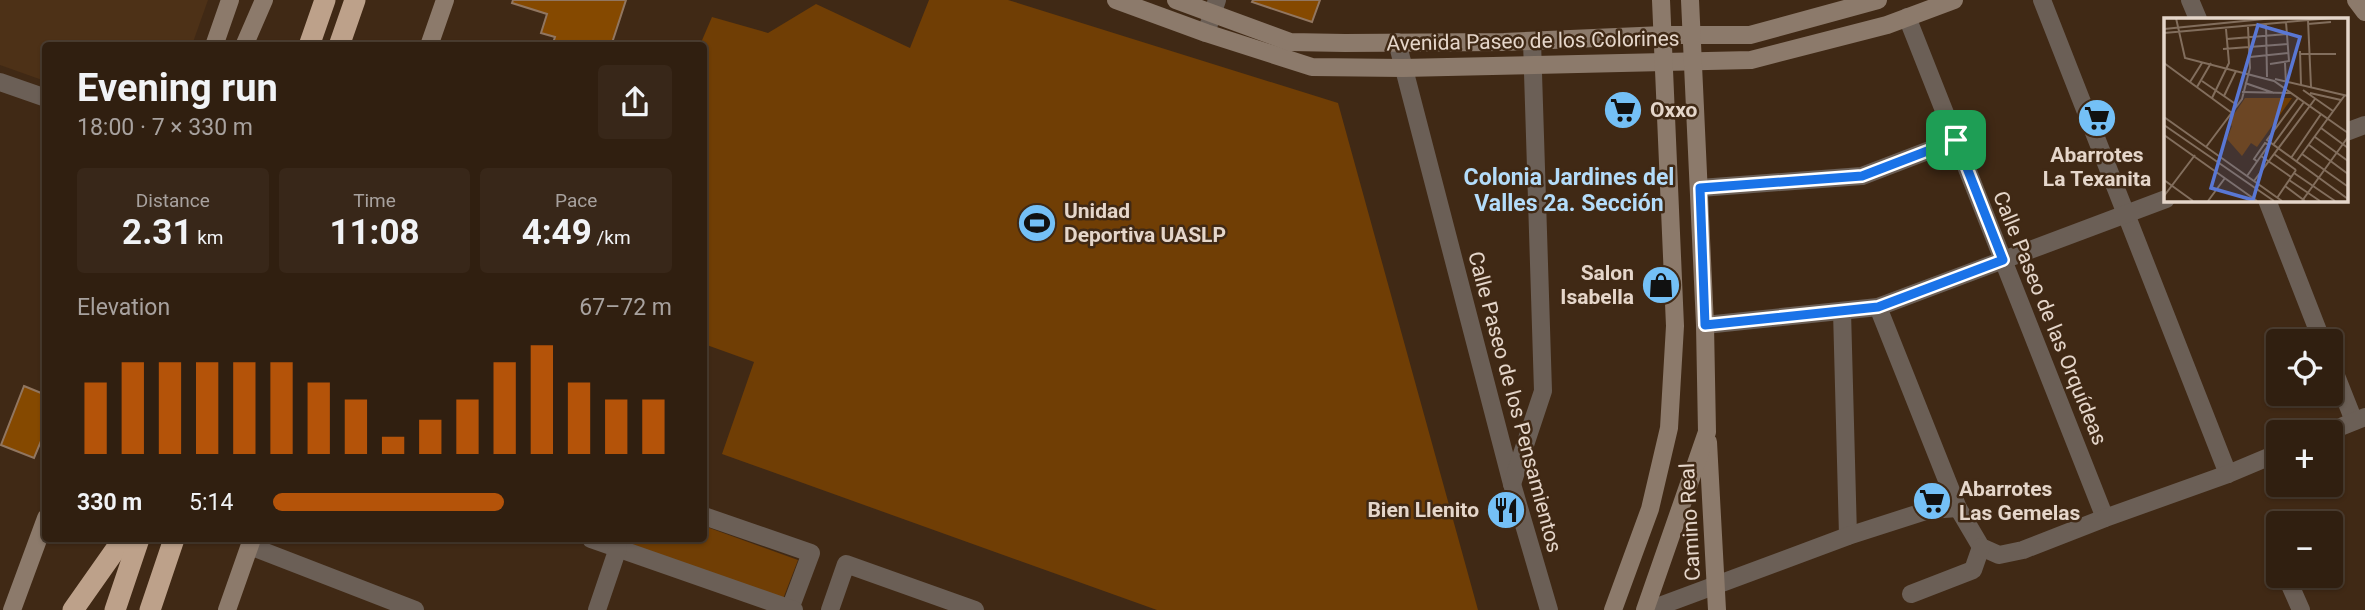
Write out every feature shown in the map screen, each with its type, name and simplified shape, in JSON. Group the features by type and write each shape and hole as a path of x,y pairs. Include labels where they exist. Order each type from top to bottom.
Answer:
{"highway":[{"path":"310,42 325,0"},
{"path":"341,42 355,0"},
{"path":"73,610 121,542"},
{"path":"115,610 138,542"},
{"path":"150,610 173,542"}],"street":[{"path":"215,42 230,0"},
{"path":"246,42 264,0"},
{"path":"436,27 438,0"},
{"path":"430,42 445,0"},
{"name":"Avenida Paseo de los Colorines","path":"1116,0 1206,33 1312,67 1403,68 1751,60 1887,24 1954,0"},
{"name":"Avenida Paseo de los Colorines","path":"1176,0 1215,7 1290,42 1532,41 1663,35 1750,35 1878,0"},
{"path":"1613,610 1650,509 1669,428 1675,326 1661,0"},
{"name":"Camino Real","path":"1690,0 1691,60 1700,188 1707,432 1717,610"},
{"path":"2042,0 2228,474"},
{"path":"2190,0 2198,18"},
{"path":"2356,0 2365,12"},
{"path":"1206,33 1215,7"},
{"name":"Calle Paseo de las Orquídeas","path":"1907,17 2105,518"},
{"path":"1512,484 1543,391 1532,41"},
{"name":"Calle Paseo de los Pensamientos","path":"1397,42 1512,484 1549,610"},
{"path":"0,82 42,97"},
{"path":"2348,131 2365,125"},
{"path":"1700,188 1862,176 1956,140"},
{"path":"1705,325 1878,307 2164,199"},
{"path":"2267,201 2317,329"},
{"path":"1878,307 1958,508 1981,547 1999,555 2022,551 2266,458"},
{"path":"1842,311 1848,536"},
{"path":"2343,387 2359,419"},
{"path":"1647,610 1707,432"},
{"path":"1647,610 1848,536 1929,510 1958,508"},
{"path":"600,542 792,609 811,553 707,517"},
{"path":"12,610 42,529"},
{"path":"227,610 251,543 415,610"},
{"path":"1911,594 1973,570 1981,547"},
{"path":"597,610 618,548"},
{"path":"830,610 846,564 975,610"},
{"path":"2291,588 2301,610"}],"shaded area":[{"path":"0,0 208,0 193,42 42,42 42,80 0,65"},
{"name":"Unidad Deportiva UASLP","path":"929,0 1008,0 1338,103 1478,610 1157,610 722,454 754,362 707,345 707,42 701,42 712,17 768,33 816,4 910,48"},
{"path":"707,527 798,560 783,599 623,542 707,542"}],"building":[{"path":"513,0 626,0 612,42 553,42 555,37 541,33 547,14 512,3"},
{"path":"1320,0 1312,22 1252,2"},
{"path":"24,386 42,393 42,439 34,458 1,445"}],"place":[{"name":"Oxxo","path":"1623,110"},
{"name":"Abarrotes La Texanita","path":"2097,118"},
{"name":"Unidad Deportiva UASLP","path":"1037,223"},
{"name":"Salon Isabella","path":"1661,285"},
{"name":"Abarrotes Las Gemelas","path":"1932,501"},
{"name":"Bien Llenito","path":"1506,510"}],"district":[{"name":"Colonia Jardines del Valles 2a. Sección","path":"1569,190"}],"route":[{"path":"1956,140 2003,260 1878,307 1705,325 1700,188 1862,176 1956,140"}]}
